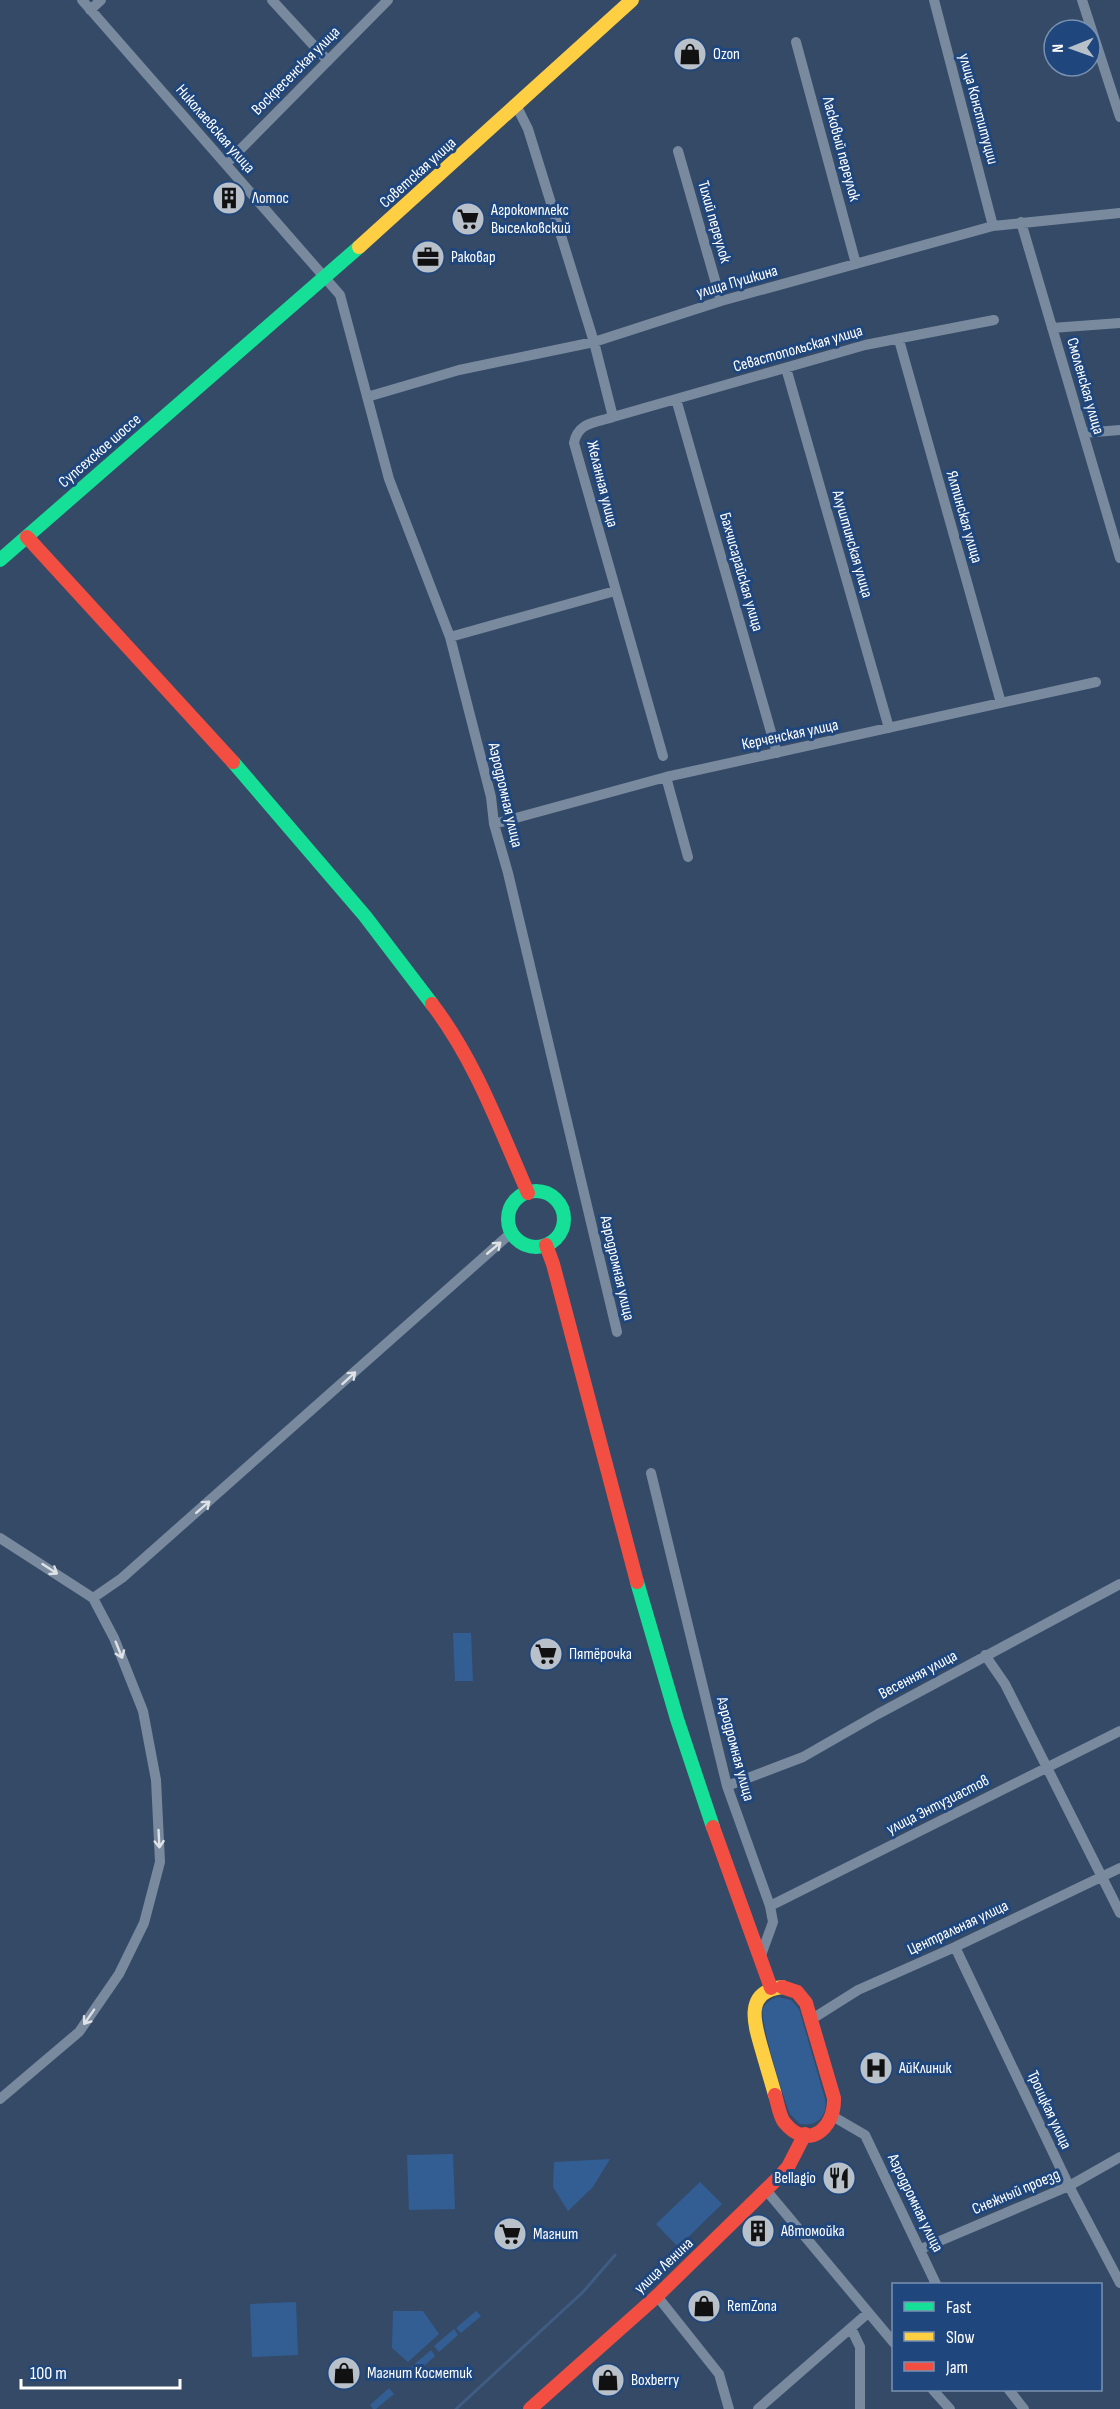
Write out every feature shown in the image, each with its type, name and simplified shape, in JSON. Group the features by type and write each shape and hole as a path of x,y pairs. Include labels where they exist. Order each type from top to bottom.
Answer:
{"street":[{"name":"Николаевская улица","path":"82,0 326,277"},
{"path":"90,10 101,0"},
{"path":"272,0 328,61"},
{"name":"Воскресенская улица","path":"226,164 388,0"},
{"name":"Советская улица","path":"221,368 517,107 632,0"},
{"name":"улица Конституции","path":"934,0 993,226"},
{"path":"1082,0 1120,117"},
{"name":"Ласковый переулок","path":"796,42 856,264"},
{"name":"Желанная улица","path":"517,107 528,129 594,342 613,417 583,426 576,433 574,443 663,756"},
{"name":"Тихий переулок","path":"678,151 721,301"},
{"name":"улица Пушкина","path":"367,397 459,370 594,342 721,301 993,226 1120,213"},
{"name":"Смоленская улица","path":"1021,222 1120,555"},
{"name":"Аэродромная улица","path":"326,277 340,295 388,479 450,637 491,797 494,824 508,873 617,1332"},
{"name":"Севастопольская улица","path":"613,417 865,345 994,320"},
{"path":"1052,328 1120,323"},
{"name":"Ялтинская улица","path":"899,340 1001,703"},
{"name":"Супсехское шоссе","path":"0,560 221,368"},
{"name":"Алуштинская улица","path":"786,368 889,728"},
{"name":"Бахчисарайская улица","path":"675,399 777,753"},
{"path":"1083,434 1120,430"},
{"path":"27,537 253,784 393,952 448,1025 481,1086 528,1193"},
{"path":"450,637 615,591"},
{"name":"Керченская улица","path":"494,824 666,777 1095,682"},
{"path":"666,777 688,857"},
{"path":"543,1192 553,1197 564,1216 563,1227 558,1237 539,1247 528,1246 519,1241 512,1233 508,1223 509,1212 514,1202 528,1193 543,1192"},
{"path":"93,1598 122,1578 512,1233"},
{"path":"546,1245 661,1667 703,1799 771,1988"},
{"name":"Аэродромная улица","path":"651,1473 727,1786 770,1906 773,1922 760,1958"},
{"path":"0,1538 93,1598 114,1638 143,1712 156,1780 160,1862 144,1923 118,1974 79,2032 0,2099"},
{"name":"Весенняя улица","path":"727,1786 803,1757 1120,1584"},
{"path":"986,1656 1005,1684 1120,1913"},
{"name":"улица Энтузиастов","path":"770,1906 1120,1731"},
{"name":"Центральная улица","path":"812,2019 858,1990 955,1947 1120,1868"},
{"name":"Троицкая улица","path":"955,1947 1069,2186 1120,2283"},
{"path":"782,1987 797,1992 806,2003 812,2019 834,2098 834,2117 830,2125 821,2132 805,2134 792,2130 782,2120 752,2015 754,2004 759,1996 771,1988 782,1987"},
{"name":"Аэродромная улица","path":"834,2117 865,2135 936,2283"},
{"name":"улица Ленина","path":"530,2409 657,2296 766,2190 788,2167 805,2134"},
{"name":"Снежный проезд","path":"921,2249 1069,2186 1120,2157"},
{"path":"766,2190 892,2341"},
{"path":"657,2296 719,2374 729,2409"},
{"path":"758,2409 868,2313"},
{"path":"851,2328 860,2347 860,2409"},
{"path":"934,2391 950,2409"},
{"path":"1010,2391 1024,2409"}],"shaded area":[{"path":"453,1633 471,1633 473,1681 455,1681"},
{"path":"778,1997 791,2000 799,2009 825,2099 823,2115 812,2124 800,2124 790,2114 773,2060 763,2008 769,2001"},
{"path":"453,2154 455,2209 409,2210 407,2155"},
{"path":"610,2159 593,2187 568,2211 553,2187 554,2162"},
{"path":"700,2182 722,2204 678,2247 656,2224"},
{"path":"296,2302 298,2355 252,2357 250,2304"},
{"path":"393,2311 423,2311 439,2334 408,2362 392,2348"},
{"path":"476,2311 481,2316 461,2333 456,2328"},
{"path":"454,2329 458,2335 439,2352 434,2346"},
{"path":"431,2350 435,2356 416,2373 411,2367"},
{"path":"389,2388 394,2394 373,2409 370,2405"}],"waterway":[{"path":"456,2409 583,2292 615,2255"}],"traffic: fast":[{"path":"0,560 359,247"},
{"path":"233,762 365,916 432,1004"},
{"path":"536,1191 547,1193 556,1199 562,1208 564,1219 562,1230 556,1239 547,1245 536,1247 525,1245 516,1239 510,1230 508,1219 510,1208 516,1199 525,1193 536,1191"},
{"path":"637,1582 677,1719 713,1827"}],"traffic: slow":[{"path":"359,247 632,0"},
{"path":"775,2095 756,2029 755,2010 762,1995 782,1987"}],"traffic: jam":[{"path":"27,537 233,762"},
{"path":"432,1004 474,1072 528,1193"},
{"path":"546,1245 553,1264 637,1582"},
{"path":"713,1827 771,1988"},
{"path":"775,2095 784,2122 793,2131 802,2135 810,2136 818,2133 830,2119 834,2098 806,2003 797,1992 782,1987"},
{"path":"530,2409 657,2296 780,2176 788,2167 805,2134"}],"place":[{"name":"Ozon","path":"690,54"},
{"name":"Лотос","path":"229,198"},
{"name":"Агрокомплекс Выселковский","path":"468,219"},
{"name":"Раковар","path":"428,257"},
{"name":"Пятёрочка","path":"546,1654"},
{"name":"АйКлиник","path":"876,2068"},
{"name":"Bellagio","path":"839,2178"},
{"name":"Автомойка","path":"758,2231"},
{"name":"Магнит","path":"510,2234"},
{"name":"RemZona","path":"704,2306"},
{"name":"Магнит Косметик","path":"344,2373"},
{"name":"Boxberry","path":"608,2380"}]}
